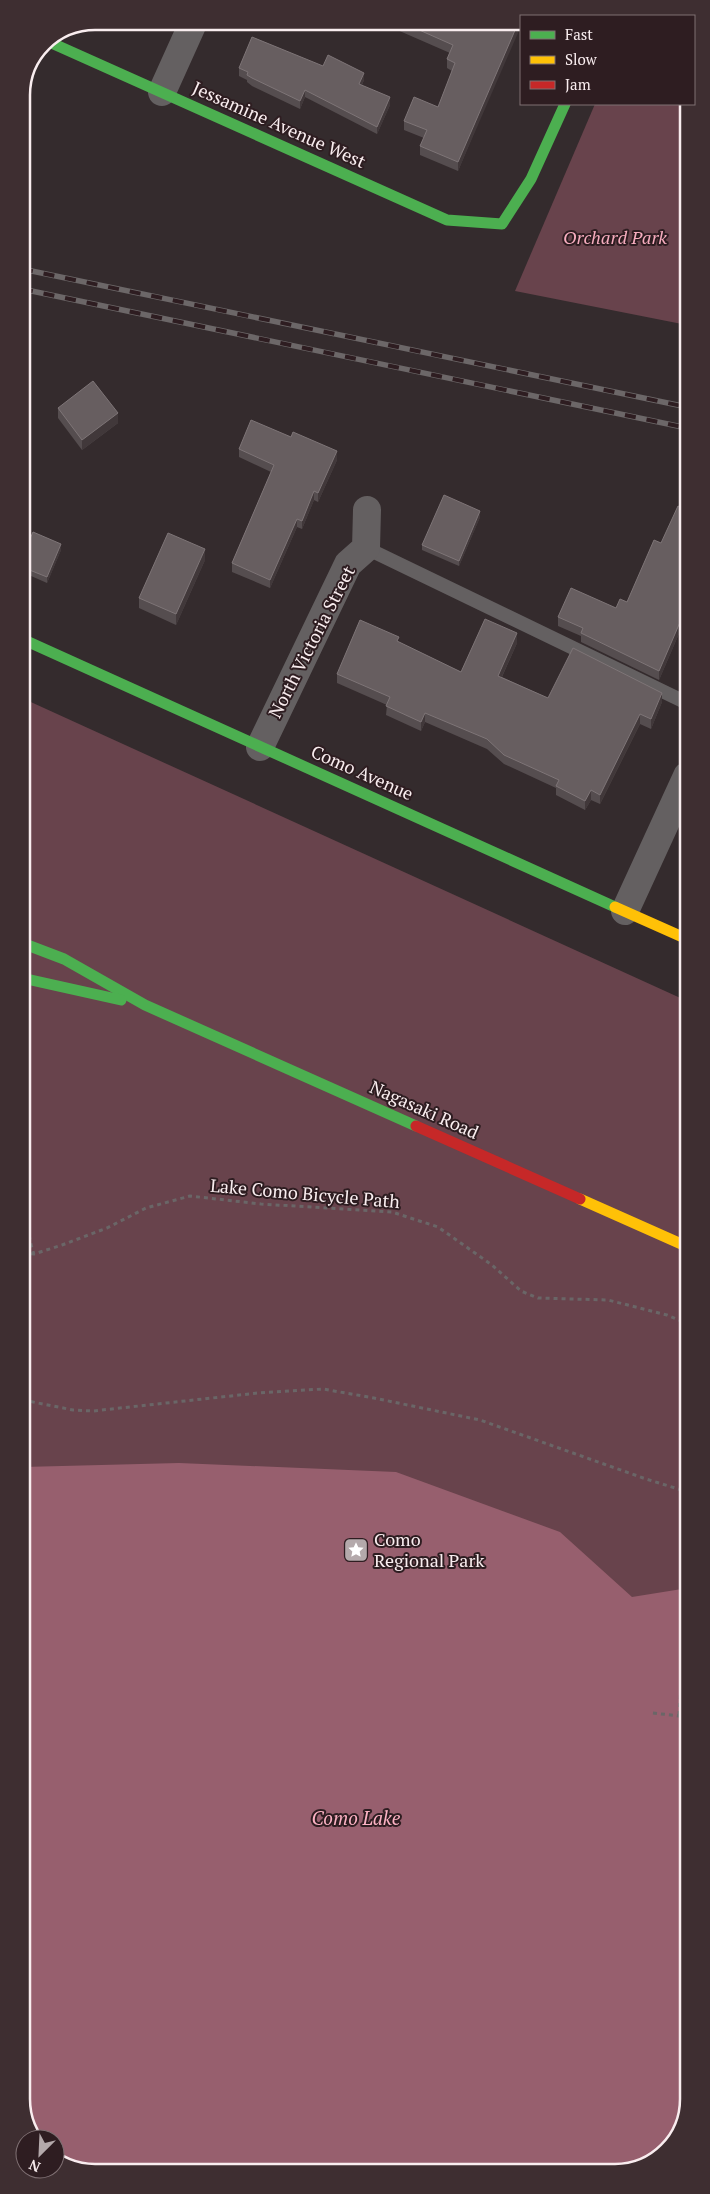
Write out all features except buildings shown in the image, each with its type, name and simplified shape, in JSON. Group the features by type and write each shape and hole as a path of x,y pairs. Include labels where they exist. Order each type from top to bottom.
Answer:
{"street":[{"path":"162,92 190,30"},
{"name":"Jessamine Avenue West","path":"55,44 447,220 502,224 531,179 565,105"},
{"name":"North Victoria Street","path":"260,747 348,564 366,548 366,510"},
{"name":"Como Avenue","path":"30,643 680,936"},
{"path":"625,911 680,791"},
{"path":"30,946 64,959 145,1005"},
{"path":"30,980 56,988 145,1005"},
{"name":"Nagasaki Road","path":"145,1005 680,1243"}],"lane":[{"path":"366,548 680,700"}],"path":[{"name":"Lake Como Bicycle Path","path":"30,1254 107,1228 146,1208 190,1196 261,1204 392,1212 438,1227 492,1265 521,1291 538,1298 608,1300 667,1315 680,1321"},
{"path":"30,1239 34,1254"},
{"path":"30,1401 73,1410 93,1411 258,1393 323,1389 480,1420 680,1490"},
{"path":"653,1713 679,1715 680,1701"}],"green space":[{"name":"Orchard Park","path":"595,105 680,105 680,324 515,291"},
{"name":"Como Regional Park","path":"30,702 680,998 680,2099 677,2120 671,2132 667,2139 651,2153 632,2162 615,2164 91,2164 74,2161 66,2157 65,2129 38,2129 32,2116 30,2099"}],"water":[{"name":"Como Lake","path":"179,1463 396,1472 560,1532 632,1597 680,1589 680,2099 677,2120 671,2132 667,2139 651,2153 632,2162 615,2164 91,2164 74,2161 65,2156 65,2129 38,2129 32,2116 30,2099 30,1467"}],"railway":[{"path":"30,271 680,406"},
{"path":"30,291 680,427"}],"traffic: fast":[{"path":"55,44 447,220 502,224 531,179 565,105"},
{"path":"30,643 615,907"},
{"path":"30,946 64,959 145,1005 416,1126"},
{"path":"30,980 121,1000"}],"traffic: slow":[{"path":"615,907 680,936"},
{"path":"580,1199 680,1243"}],"traffic: jam":[{"path":"416,1126 580,1199"}],"place":[{"name":"Como Regional Park","path":"356,1550"}]}
